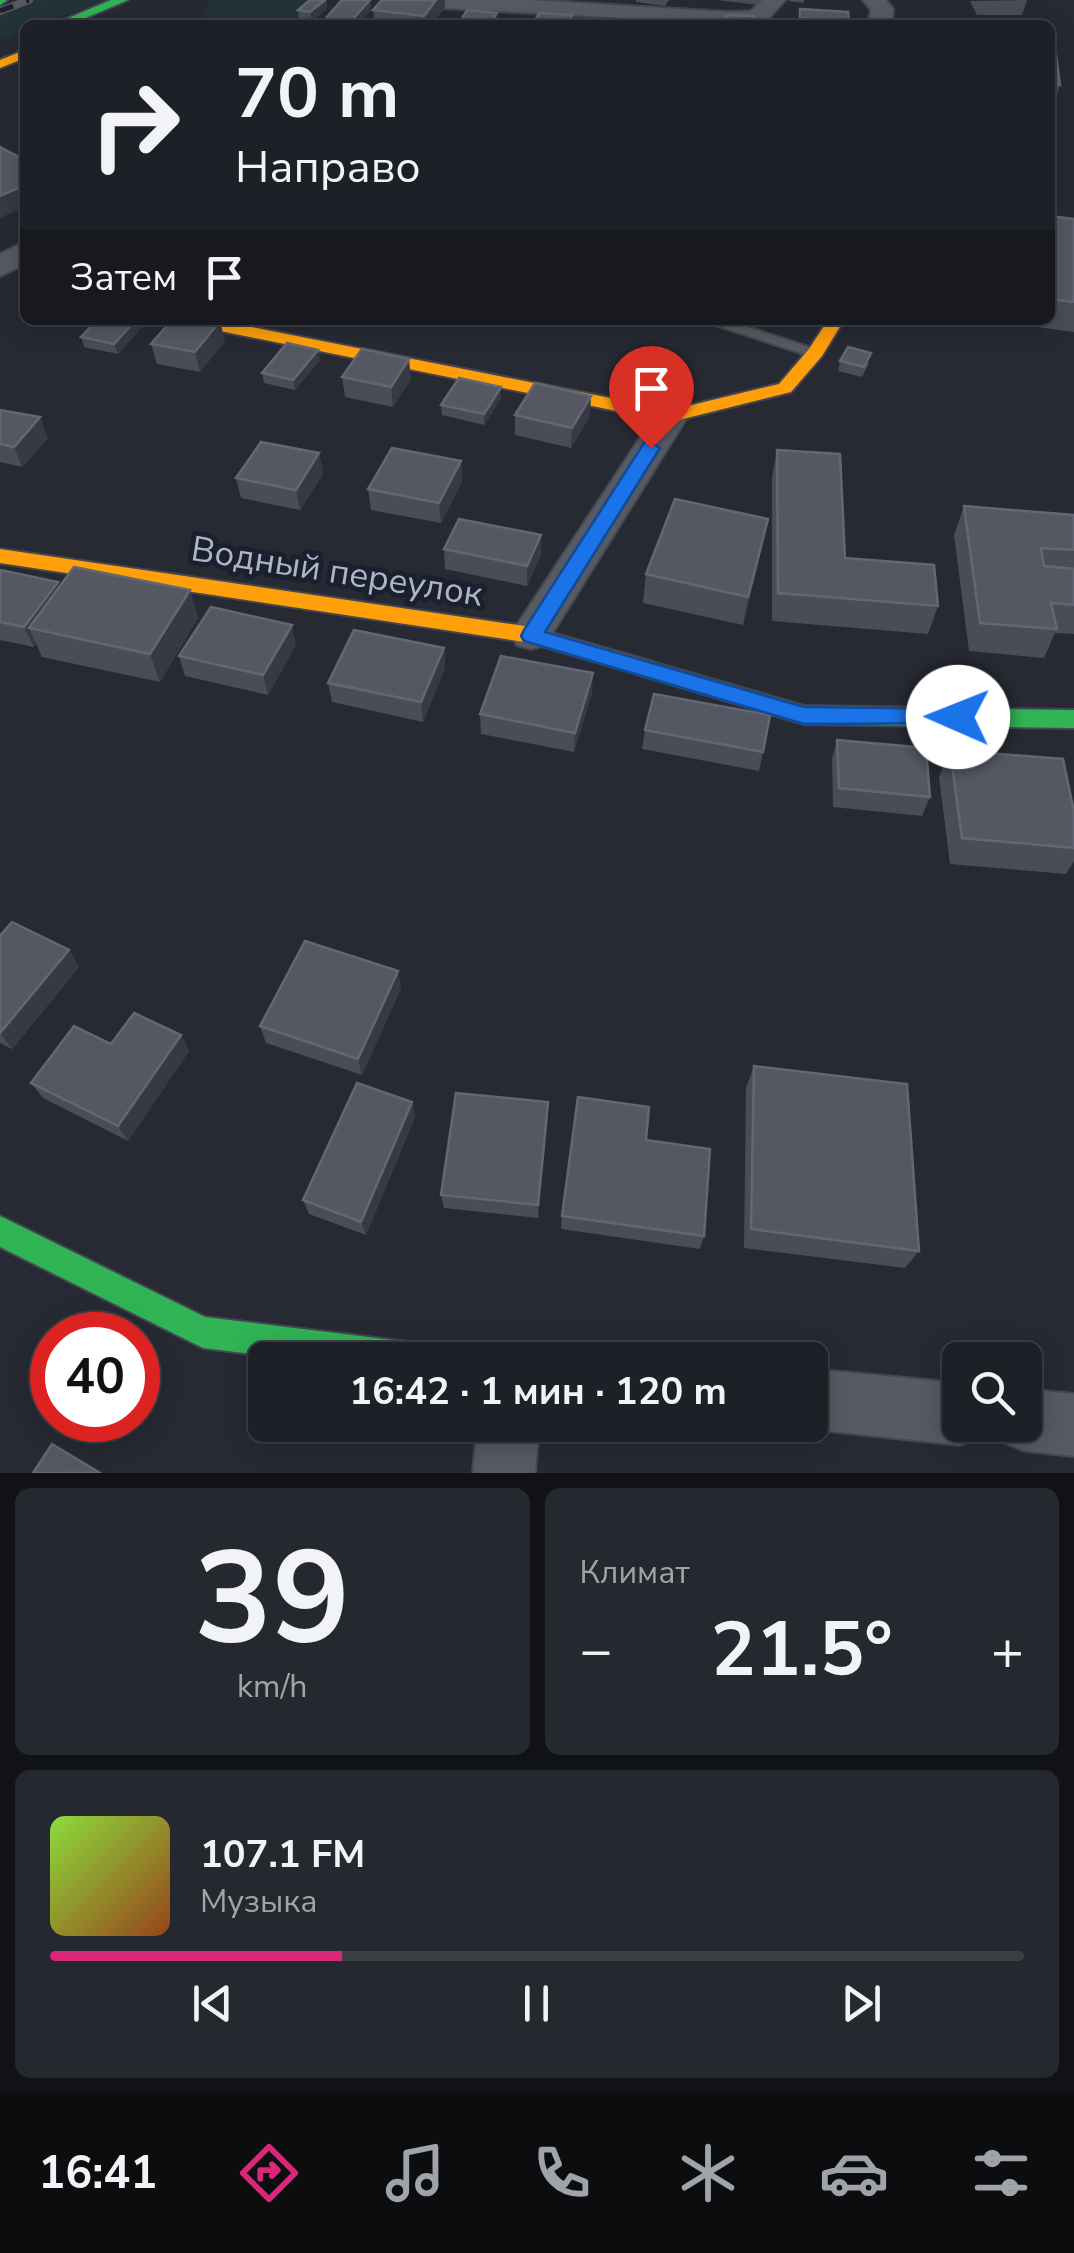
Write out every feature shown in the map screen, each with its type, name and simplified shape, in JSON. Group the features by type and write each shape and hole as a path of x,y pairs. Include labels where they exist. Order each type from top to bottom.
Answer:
{"street":[{"path":"423,0 728,20"},
{"path":"758,20 774,0"},
{"path":"75,20 133,3"},
{"path":"105,20 133,3"},
{"path":"216,325 670,416 784,388 816,352 833,325"},
{"path":"531,636 670,416"},
{"name":"Водный переулок","path":"0,556 531,636 804,715 1074,718"},
{"path":"0,1232 203,1332 283,1342"},
{"path":"828,1401 942,1412"},
{"path":"1042,1421 1074,1424"},
{"path":"504,1473 507,1442"}],"lane":[{"path":"725,325 816,352"}],"shaded area":[{"path":"22,0 106,0 52,20 20,20 20,32 0,40 0,9"},
{"path":"211,0 313,0 314,6 299,20 198,20"}],"building":[{"path":"310,0 325,0 310,12 298,10"},
{"path":"342,0 370,0 352,20 326,18"},
{"path":"382,0 436,0 424,16 373,10"},
{"path":"800,9 848,12 849,20 833,20 800,18"},
{"path":"467,10 497,13 492,20 461,20"},
{"path":"539,13 572,15 570,20 536,20"},
{"path":"727,15 754,16 754,20 726,20"},
{"path":"1055,54 1056,54 1060,85 1055,84"},
{"path":"0,147 20,157 20,187 0,196"},
{"path":"1055,217 1074,219 1074,302 1055,300"},
{"path":"92,325 131,325 114,344 81,337"},
{"path":"168,325 217,325 195,352 151,344"},
{"path":"287,343 318,350 293,380 262,373"},
{"path":"848,347 871,353 864,367 840,361"},
{"path":"362,349 409,359 391,387 342,377"},
{"path":"459,378 501,387 484,414 441,405"},
{"path":"535,383 591,396 572,428 515,415"},
{"path":"0,410 40,417 14,447 0,444"},
{"path":"261,442 319,453 296,490 236,478"},
{"path":"392,448 461,461 439,503 368,489"},
{"path":"777,450 840,454 845,558 934,565 938,606 778,593"},
{"path":"675,499 768,519 748,597 646,574"},
{"path":"964,506 1074,515 1074,550 1041,548 1044,566 1074,569 1074,605 1051,603 1057,629 980,623"},
{"path":"459,519 541,535 527,566 444,549"},
{"path":"74,567 190,590 150,654 29,628"},
{"path":"0,570 58,582 24,627 0,622"},
{"path":"211,607 292,625 263,675 179,656"},
{"path":"354,630 444,648 421,702 328,683"},
{"path":"501,656 593,673 575,733 480,714"},
{"path":"654,694 770,715 763,752 645,730"},
{"path":"837,740 926,748 930,797 839,788"},
{"path":"950,750 1063,759 1074,812 1074,848 962,838"},
{"path":"12,922 69,950 0,1033 0,936"},
{"path":"305,941 398,971 358,1059 260,1026"},
{"path":"134,1013 181,1035 118,1126 31,1083 74,1026 111,1044"},
{"path":"754,1066 907,1084 919,1251 751,1229"},
{"path":"357,1083 412,1102 361,1222 303,1200"},
{"path":"456,1093 548,1102 538,1205 441,1195"},
{"path":"578,1097 649,1107 646,1140 710,1149 704,1236 562,1216"},
{"path":"52,1444 100,1473 33,1473"}],"railway":[{"path":"0,11 29,0"}],"traffic: fast":[{"path":"71,20 122,0"},
{"path":"645,668 804,715 1074,719"},
{"path":"0,1231 203,1332 282,1342"}],"traffic: slow":[{"path":"0,64 20,56"},
{"path":"216,325 671,416 785,388 833,325"},
{"path":"0,556 531,635 645,668"}],"route":[{"path":"651,448 531,636 804,715 958,717"}]}
